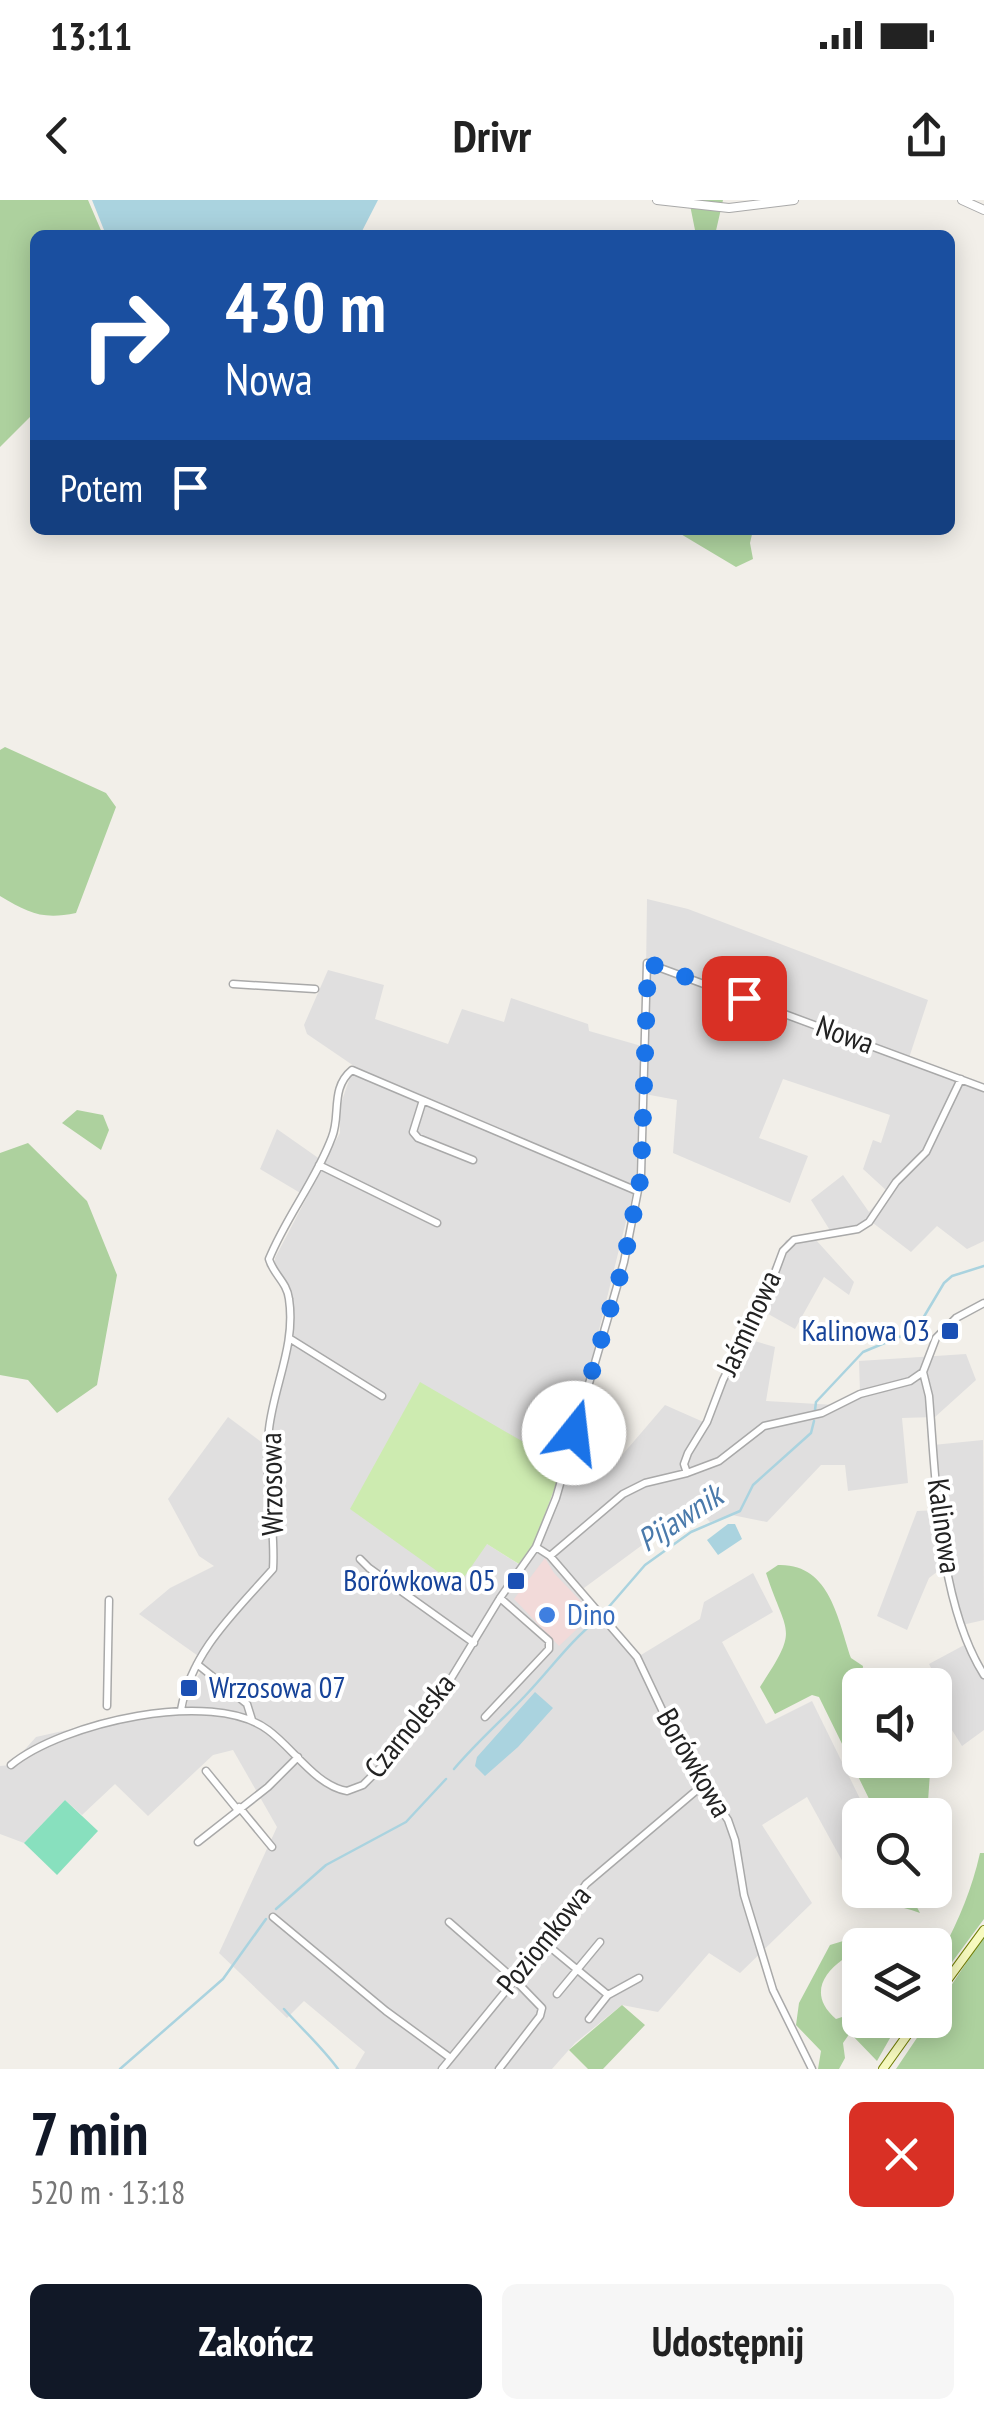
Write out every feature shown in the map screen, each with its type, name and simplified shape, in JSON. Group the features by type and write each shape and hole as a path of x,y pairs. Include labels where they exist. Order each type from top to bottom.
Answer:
{"main road":[{"path":"952,1974 984,1930"},
{"path":"882,2069 905,2038"}],"street":[{"path":"657,200 729,208 794,200"},
{"path":"962,200 984,210"},
{"name":"Nowa","path":"536,1547 564,1476 624,1262 642,1157 648,963 984,1088"},
{"path":"233,984 315,989"},
{"name":"Wrzosowa","path":"181,1710 185,1685 200,1653 273,1569 269,1429 289,1338 289,1298 268,1258 334,1132 337,1095 349,1072 637,1191"},
{"name":"Jaśminowa","path":"687,1474 684,1464 688,1453 707,1422 722,1380 770,1286 782,1251 794,1240 858,1229 870,1222 896,1182 926,1152 962,1079"},
{"path":"423,1100 413,1132 418,1138 472,1160"},
{"path":"318,1165 437,1223"},
{"path":"550,1556 623,1494 719,1461 764,1426 822,1413 860,1394 901,1385 923,1372 936,1338 956,1318 984,1302"},
{"path":"289,1338 382,1396"},
{"name":"Kalinowa","path":"923,1372 930,1396 946,1565 968,1643 984,1675"},
{"name":"Borówkowa","path":"536,1547 550,1556 636,1657 682,1752 733,1832 744,1894 773,1990 812,2069"},
{"name":"Czarnoleska","path":"252,1720 338,1790 363,1785 405,1743 536,1547"},
{"name":"Czarnoleska","path":"360,1559 474,1643"},
{"path":"486,1717 549,1648 549,1640 500,1598"},
{"path":"107,1706 109,1600"},
{"path":"12,1765 50,1741 92,1725 181,1710 252,1720 247,1704 196,1664"},
{"path":"198,1842 268,1787 298,1757"},
{"path":"206,1770 272,1847"},
{"name":"Poziomkowa","path":"442,2069 545,1942 586,1884 704,1784"},
{"path":"273,1917 386,2011 449,2056"},
{"path":"448,1922 542,2008 499,2069"},
{"path":"545,1942 608,1994"},
{"path":"557,1994 600,1942"},
{"path":"589,2019 608,1994 639,1978"}],"shaded area":[{"path":"647,899 688,909 928,1000 908,1061 984,1091 984,1241 967,1249 937,1226 911,1252 873,1223 860,1232 816,1240 854,1282 849,1295 824,1277 795,1329 752,1305 786,1240 831,1232 811,1200 843,1175 869,1212 887,1191 863,1169 873,1140 881,1143 890,1115 783,1079 759,1138 808,1156 790,1203 673,1153 677,1100 639,1093 636,1181 565,1467 487,1544 520,1565 537,1543 573,1447 617,1461 665,1405 708,1424 744,1338 775,1347 766,1401 835,1405 860,1393 859,1361 966,1354 976,1380 935,1417 902,1418 908,1483 848,1491 845,1465 821,1465 767,1522 732,1515 710,1522 695,1506 580,1591 636,1658 700,1619 704,1602 753,1573 773,1612 722,1642 766,1724 812,1701 842,1762 842,1778 850,1778 860,1798 842,1798 842,1861 807,1797 762,1825 812,1903 740,1973 709,1953 658,2012 622,2005 575,2043 552,2069 355,2069 365,2052 304,2001 287,2018 219,1953 277,1827 233,1750 213,1755 148,1816 115,1784 82,1815 65,1800 24,1843 0,1834 0,1766 11,1765 36,1737 107,1721 182,1713 187,1705 190,1687 200,1673 201,1658 139,1614 170,1588 214,1566 199,1556 168,1499 228,1417 272,1450 271,1418 289,1339 289,1297 275,1258 307,1197 260,1169 277,1129 324,1162 340,1133 340,1106 354,1066 307,1034 304,1025 328,970 384,985 375,1019 448,1044 462,1009 504,1022 511,998 588,1024 589,1031 645,1047"},
{"path":"983,1440 984,1620 962,1625 946,1565 929,1578 907,1630 877,1616 917,1511 939,1510 933,1445"},
{"path":"545,1558 593,1614 559,1646 514,1599"},
{"path":"968,1643 984,1675 984,1730 962,1746 952,1730 952,1668 931,1668 929,1664"}],"green space":[{"path":"0,200 88,200 101,230 30,230 30,417 0,447"},
{"path":"689,200 723,200 716,230 695,230"},
{"path":"682,535 752,535 753,559 736,567"},
{"path":"5,747 106,793 116,807 76,913 36,914 0,896 0,750"},
{"path":"77,1110 103,1115 109,1130 101,1150 62,1123"},
{"path":"28,1143 87,1201 117,1275 97,1385 57,1413 28,1380 0,1375 0,1153"},
{"path":"420,1382 563,1465 534,1544 519,1564 487,1544 458,1586 350,1509"},
{"path":"778,1565 810,1573 829,1596 851,1658 863,1666 842,1668 842,1744 819,1697 812,1695 775,1714 760,1687 781,1652 786,1631 766,1573"},
{"path":"859,1778 930,1778 928,1798 869,1798"},
{"path":"65,1800 98,1831 57,1875 24,1843"},
{"path":"980,1853 984,1853 984,1919 952,1962 952,1932"},
{"path":"984,1936 984,2069 896,2069 917,2038 952,2038 952,1984"},
{"path":"842,1941 842,1960 824,1981 821,1993 825,2006 836,2019 842,2017 845,2058 839,2069 818,2069 821,2051 796,2025 799,2003 830,1945"},
{"path":"622,2005 645,2025 603,2069 588,2069 569,2050"},
{"path":"855,2038 890,2038 877,2061"}],"water":[{"path":"92,200 378,200 363,230 104,230"},
{"path":"728,1524 735,1524 742,1539 718,1555 707,1540"},
{"path":"535,1692 553,1708 485,1776 475,1766 477,1757"}],"waterway":[{"name":"Pijawnik","path":"815,1410 816,1402 863,1352 916,1330 952,1276 984,1266"},
{"name":"Pijawnik","path":"607,1609 645,1565 691,1532 740,1511 753,1485 811,1433 814,1421"},
{"name":"Pijawnik","path":"454,1769 599,1618"},
{"name":"Pijawnik","path":"276,1909 326,1865 406,1822 446,1779"},
{"name":"Pijawnik","path":"120,2069 223,1979 266,1919"},
{"path":"284,2009 338,2069"}],"place":[{"name":"Kalinowa 03","path":"950,1331"},
{"name":"Borówkowa 05","path":"516,1581"},
{"name":"Dino","path":"547,1615"},
{"name":"Wrzosowa 07","path":"189,1688"}],"route":[{"path":"574,1433 624,1262 641,1176 648,963 744,998"}]}
